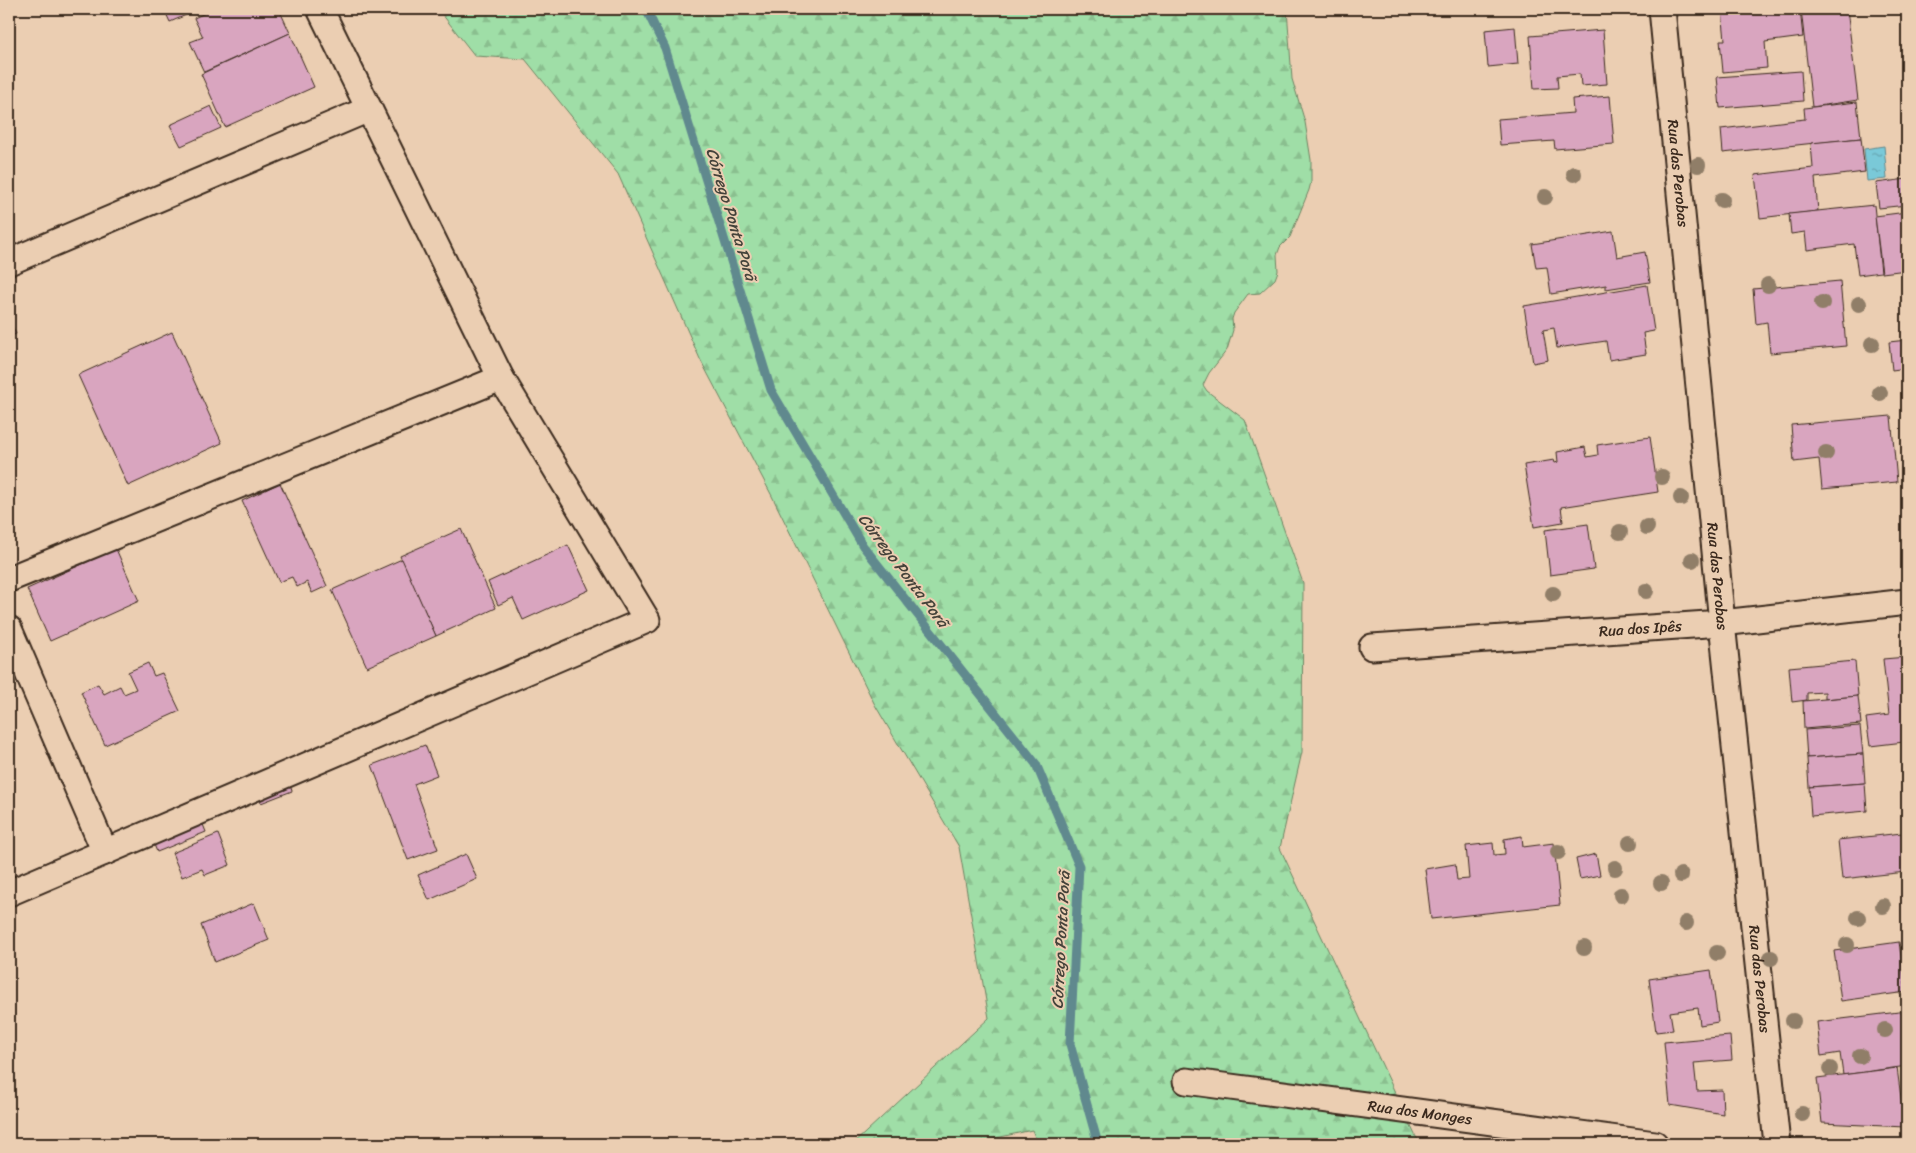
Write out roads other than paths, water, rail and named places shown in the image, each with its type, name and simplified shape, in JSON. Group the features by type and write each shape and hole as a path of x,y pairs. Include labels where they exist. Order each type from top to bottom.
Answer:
{"street":[{"path":"9,893 647,620 501,378 320,9"},
{"name":"Rua das Perobas","path":"1662,9 1722,623 1778,1144"},
{"path":"9,262 369,109"},
{"path":"9,579 501,378"},
{"name":"Rua dos Ipês","path":"1372,647 1722,623 1907,602"},
{"path":"9,629 105,852"},
{"name":"Rua dos Monges","path":"1186,1081 1655,1144"}],"water":[{"path":"1884,146 1887,179 1867,181 1864,149"}],"waterway":[{"name":"Córrego Ponta Porã","path":"646,9 665,48 771,390 863,546 1036,764 1079,866 1070,1044 1098,1144"}]}
